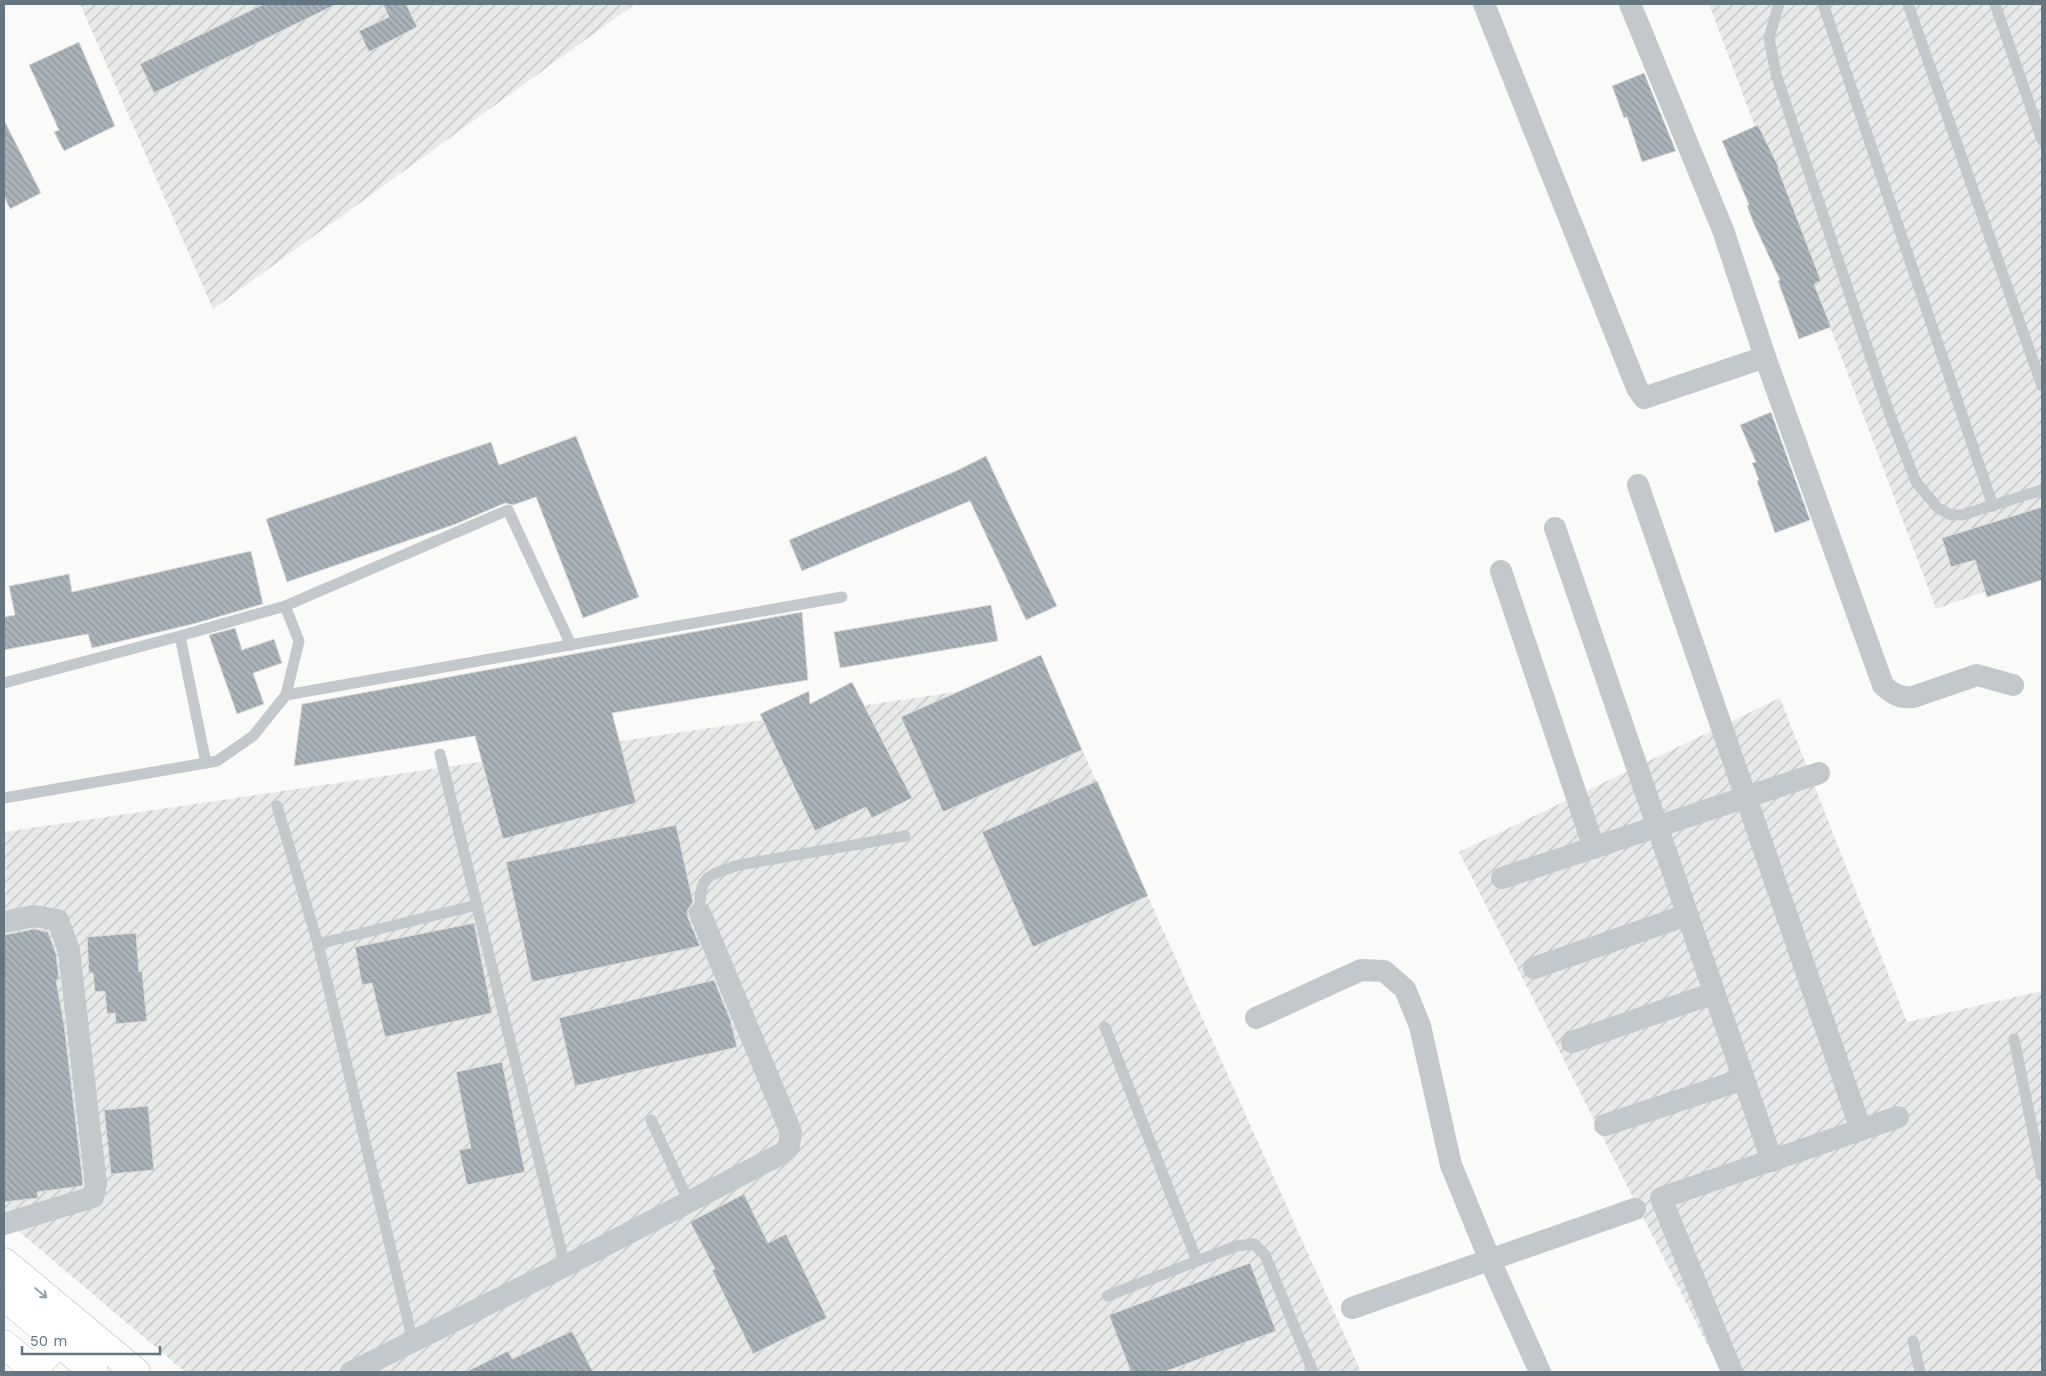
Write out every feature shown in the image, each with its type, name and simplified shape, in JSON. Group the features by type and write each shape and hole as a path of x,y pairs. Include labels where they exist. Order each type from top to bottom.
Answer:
{"main road":[{"path":"4,1262 69,1334 94,1372"},
{"path":"4,1296 136,1372"},
{"path":"4,1344 34,1371 69,1334"}],"street":[{"path":"1484,4 1637,388 1644,398 1765,357"},
{"path":"1630,4 1723,230 1765,357 1883,685 1890,692 1903,698 1977,676 2013,685"},
{"path":"1638,485 1861,1130"},
{"path":"1555,528 1772,1161"},
{"path":"1501,571 1594,848"},
{"path":"1502,878 1819,773"},
{"path":"352,1372 689,1202 783,1153 789,1146 791,1132 700,913"},
{"path":"1534,968 1688,915"},
{"path":"4,922 34,916 58,920 69,952 96,1184 93,1197 4,1224"},
{"path":"1256,1018 1361,970 1384,971 1405,989 1420,1026 1452,1165 1490,1260 1540,1372"},
{"path":"1572,1042 1714,993"},
{"path":"1605,1125 1744,1079"},
{"path":"1732,1372 1661,1198 1898,1117"},
{"path":"1352,1308 1635,1209"}],"lane":[{"path":"1779,4 1769,38 1776,74 1890,415 1916,482 1938,508 1951,515 1962,515 2042,490"},
{"path":"1823,4 1993,506"},
{"path":"1908,4 2042,386"},
{"path":"1994,4 2042,140"},
{"path":"4,683 285,606 508,510 571,645"},
{"path":"286,695 842,597"},
{"path":"4,798 217,761 253,736 286,695 299,641 285,606"},
{"path":"180,636 206,763"},
{"path":"440,754 565,1266"},
{"path":"277,806 318,944 413,1342"},
{"path":"700,913 699,891 703,882 717,872 739,865 905,836"},
{"path":"318,944 476,905"},
{"path":"1105,1027 1197,1261"},
{"path":"2014,1038 2042,1176"},
{"path":"651,1120 689,1202"},
{"path":"1107,1296 1236,1246 1254,1244 1265,1255 1313,1372"},
{"path":"1913,1341 1920,1372"}],"shaded area":[{"path":"80,4 635,4 213,309"},
{"path":"1709,4 2042,4 2042,571 1936,609"},
{"path":"1050,678 1361,1372 185,1372 4,1219 4,832"},
{"path":"1780,698 1907,1022 2042,991 2042,1372 1721,1372 1459,852"}],"building":[{"path":"264,4 337,4 154,93 140,64"},
{"path":"383,4 406,4 417,27 369,52 359,31 389,17"},
{"path":"79,42 115,126 64,151 54,132 59,130 29,65"},
{"path":"1644,73 1676,151 1642,162 1627,117 1624,118 1612,86"},
{"path":"4,120 41,193 10,209 4,196"},
{"path":"1758,125 1779,168 1821,281 1814,284 1831,327 1799,339 1778,281 1780,280 1754,224 1747,206 1749,205 1722,141"},
{"path":"1771,412 1810,520 1775,533 1752,463 1756,462 1740,425"},
{"path":"576,436 639,597 583,618 536,497 513,505 505,503 456,524 287,582 266,519 491,442 499,465"},
{"path":"986,456 1057,606 1026,620 970,501 802,571 789,540 956,471"},
{"path":"2042,507 2042,580 1987,597 1975,560 1951,567 1942,538"},
{"path":"251,551 263,604 193,624 92,648 88,634 4,650 4,617 15,615 9,586 69,574 72,592"},
{"path":"991,605 998,641 840,668 834,632"},
{"path":"802,612 808,680 612,713 636,803 503,839 475,736 294,766 302,704"},
{"path":"235,628 242,650 274,639 282,663 253,673 264,704 237,714 209,635"},
{"path":"1041,655 1082,750 943,812 901,717"},
{"path":"852,682 912,798 872,818 866,807 815,831 760,714 809,691 810,704"},
{"path":"1097,781 1148,896 1033,947 982,832"},
{"path":"676,825 693,902 687,911 688,918 700,946 532,982 506,862"},
{"path":"474,923 492,1013 385,1037 372,983 362,985 355,947"},
{"path":"34,929 48,932 56,954 59,979 56,980 64,1024 83,1183 82,1186 37,1192 38,1198 4,1202 4,935"},
{"path":"136,933 139,972 142,971 147,1021 116,1024 115,1013 107,1014 105,991 95,992 93,973 89,973 87,937"},
{"path":"714,980 730,1019 737,1047 575,1086 559,1018"},
{"path":"502,1062 525,1172 467,1185 459,1150 471,1148 456,1072"},
{"path":"148,1106 154,1170 111,1174 104,1110"},
{"path":"744,1194 768,1243 786,1234 827,1318 753,1354 712,1270 715,1269 690,1222"},
{"path":"1250,1263 1276,1331 1164,1372 1131,1372 1109,1315"},
{"path":"572,1331 593,1372 466,1372 508,1351 512,1359"}]}
